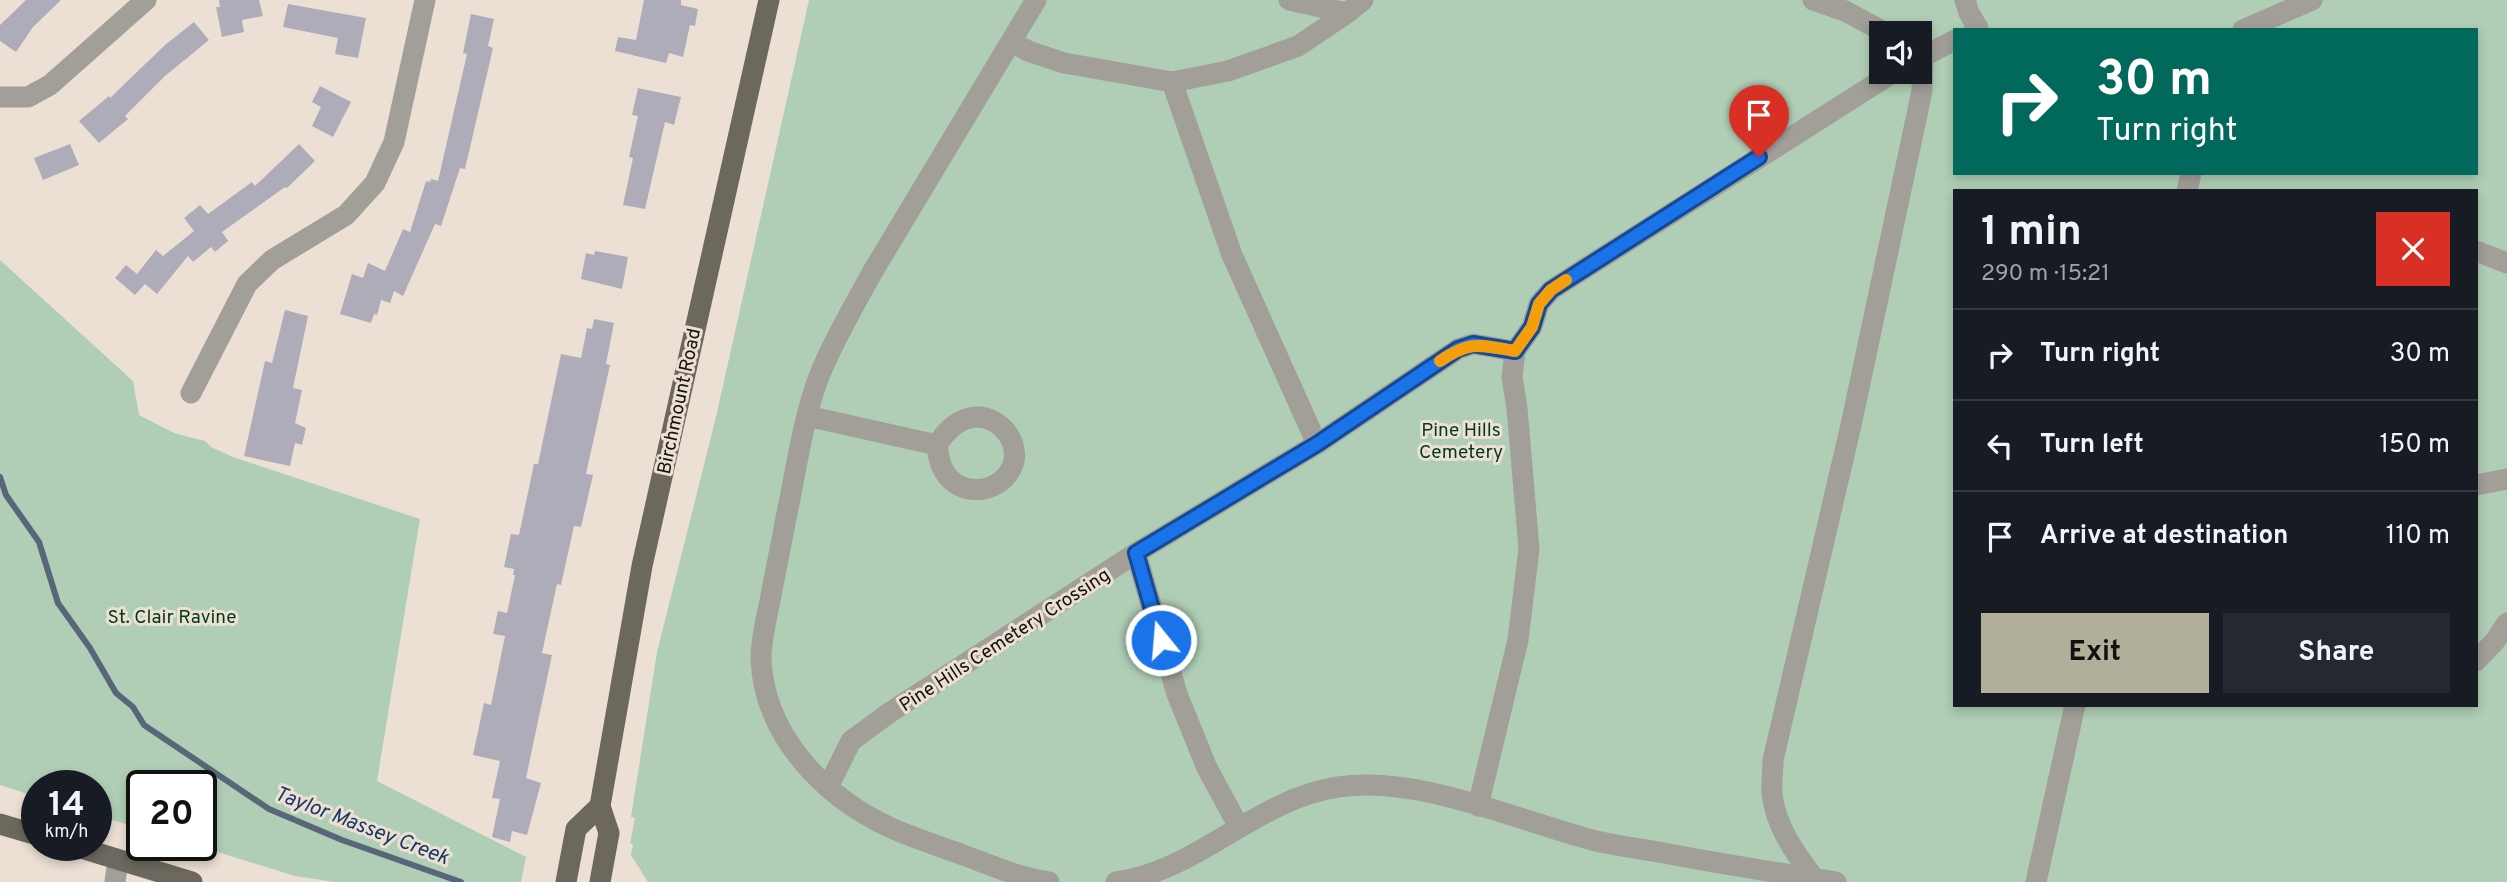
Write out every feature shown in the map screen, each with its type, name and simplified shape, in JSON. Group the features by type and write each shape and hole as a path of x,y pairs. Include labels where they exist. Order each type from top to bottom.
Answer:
{"main road":[{"name":"Birchmount Road","path":"600,882 609,833 600,806 642,566 769,0"},
{"path":"566,882 576,829 600,806"},
{"path":"0,824 21,830"},
{"path":"112,858 186,881"}],"street":[{"path":"0,97 28,97 50,85 146,0"},
{"path":"191,393 247,284 272,260 345,215 375,183 394,142 425,0"},
{"path":"1036,0 852,309 818,380 807,416 764,630 761,657 772,711 798,756 828,787 889,827 1017,874 1049,882"},
{"path":"1289,0 1355,7"},
{"path":"1813,0 1845,11 1869,24"},
{"path":"1965,0 1976,28"},
{"path":"2248,28 2312,0"},
{"path":"1012,42 1028,51 1064,63 1172,82 1228,71 1298,46 1355,7"},
{"path":"1932,51 1953,41"},
{"path":"1172,82 1232,255 1317,444"},
{"path":"1478,806 1518,640 1529,549 1512,377 1515,351 1532,327 1539,304 1551,290 1875,84"},
{"path":"1814,878 1798,858 1782,830 1772,793 1773,760 1852,425 1922,84"},
{"path":"2478,252 2507,263"},
{"name":"Pine Hills Cemetery Crossing","path":"828,787 850,741 1136,553 1317,444 1458,349 1473,344 1515,351"},
{"path":"807,416 937,445"},
{"path":"2478,485 2507,480"},
{"path":"1136,553 1177,694 1207,768 1239,827"},
{"path":"2478,659 2507,623"},
{"path":"2036,882 2075,707"},
{"path":"1116,882 1153,873 1182,861 1273,809 1307,795 1358,785 1425,792 1597,841 1836,882"},
{"path":"115,882 118,860"}],"green space":[{"name":"Pine Hills Cemetery","path":"809,0 2507,0 2507,882 648,882 631,855 633,844 630,843 635,818 631,817 657,652 716,417"},
{"name":"St. Clair Ravine","path":"0,260 133,381 139,415 174,433 205,441 211,447 233,457 420,519 377,781 526,857 521,882 335,882 295,876 217,852 217,770 126,770 126,824 112,820 112,770 21,770 21,792 0,785"}],"building":[{"path":"26,0 61,0 33,27 16,52 0,41 0,25"},
{"path":"219,0 259,0 263,16 242,20 244,32 222,37 216,7 220,7"},
{"path":"644,0 681,0 681,5 698,9 695,26 690,25 683,57 669,53 666,63 615,51 618,37 636,40"},
{"path":"288,4 366,18 358,58 335,54 338,38 283,27"},
{"path":"471,14 494,19 488,46 493,48 465,169 460,168 441,226 435,224 403,296 394,291 390,303 381,300 377,315 374,314 371,323 340,314 352,274 363,278 368,263 385,271 403,229 410,232 426,181 438,181 467,54 463,53"},
{"path":"194,22 209,40 165,76 125,116 128,119 99,143 79,121 109,96 110,98 165,45"},
{"path":"320,86 351,102 333,137 312,126 321,107 312,102"},
{"path":"638,88 681,97 674,125 665,122 645,209 623,205 633,158 629,157 638,116 632,115"},
{"path":"70,144 79,165 43,180 34,158"},
{"path":"299,144 315,161 287,188 222,232 228,241 215,252 211,247 193,262 188,256 157,294 145,284 135,295 115,278 126,265 137,274 156,250 163,256 194,231 184,218 200,205 208,214 252,182 255,186"},
{"path":"595,251 628,257 622,289 581,279 586,253 594,255"},
{"path":"285,310 308,316 293,388 302,390 295,423 306,428 302,445 295,443 290,466 244,456 265,361 272,363"},
{"path":"594,319 614,323 606,364 610,365 586,474 593,475 581,527 574,526 561,585 557,584 542,653 552,655 526,778 541,783 527,835 512,831 510,842 492,837 500,799 492,798 500,761 473,755 484,703 491,705 505,636 493,634 498,611 507,613 515,575 514,569 504,567 511,534 519,535 534,464 538,464 561,354 581,358 587,328 592,329"}],"waterway":[{"name":"Taylor Massey Creek","path":"0,477 6,495 39,542 58,603 90,648 116,693 133,707 144,725 269,809 342,840 461,882"}],"slow traffic":[{"path":"1440,361 1458,349 1473,344 1515,351 1532,327 1539,304 1551,290 1566,280"}],"route":[{"path":"1161,640 1136,553 1317,444 1458,349 1473,344 1515,351 1532,327 1539,304 1551,290 1759,157"}]}
